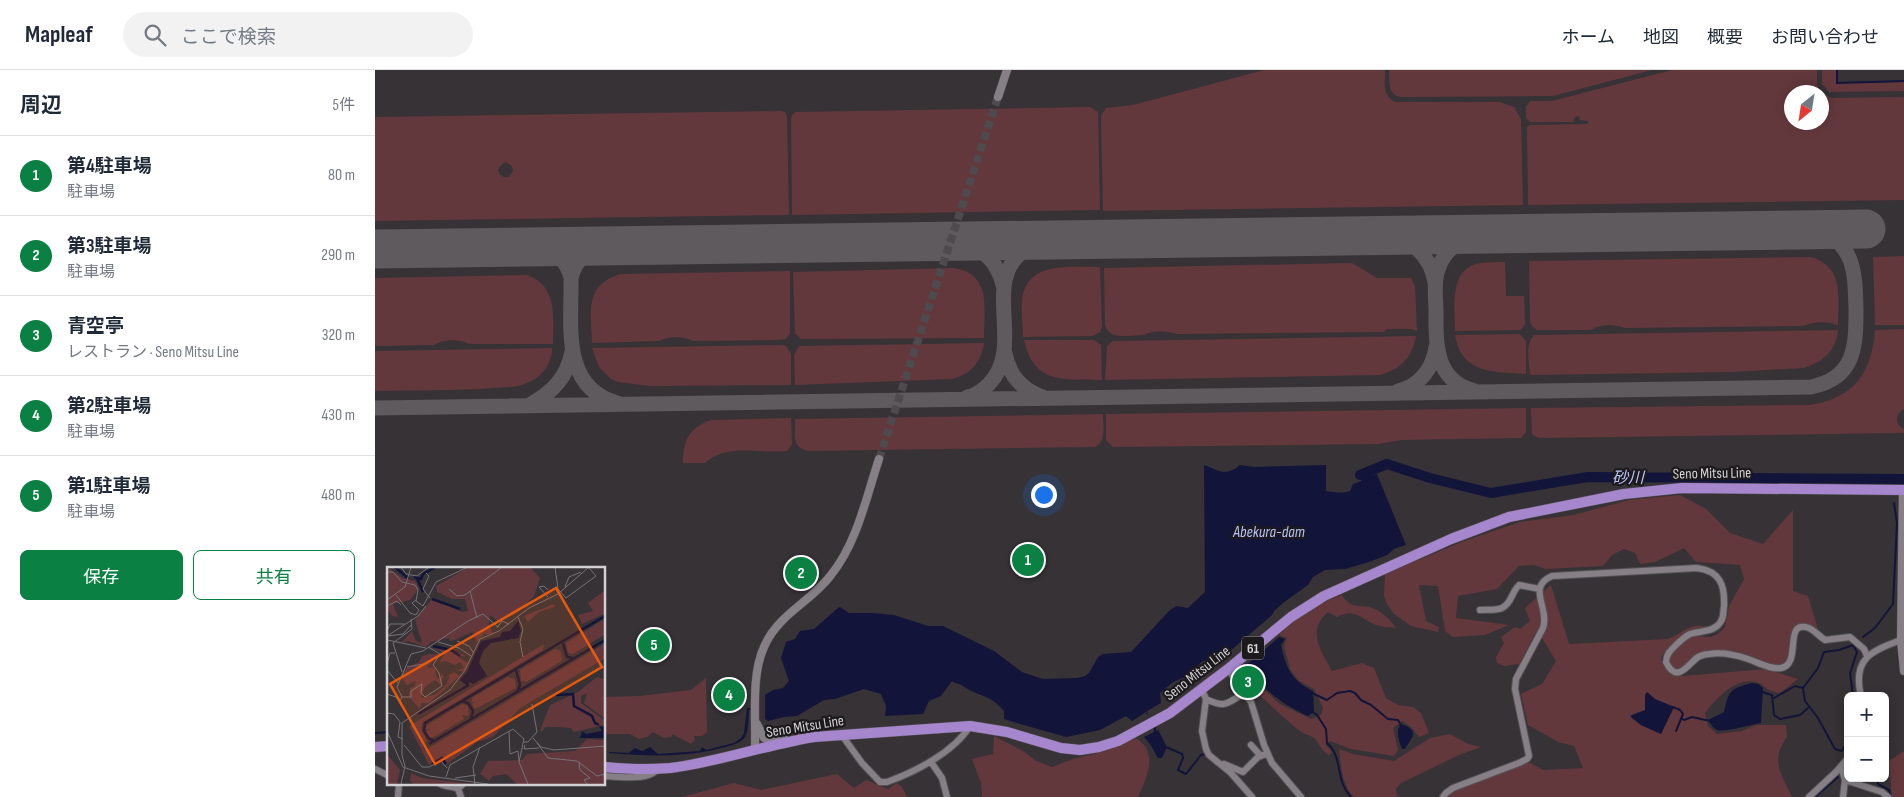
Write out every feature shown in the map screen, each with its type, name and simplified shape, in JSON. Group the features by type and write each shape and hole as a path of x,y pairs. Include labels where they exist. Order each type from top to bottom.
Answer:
{"main road":[{"name":"Seno Mitsu Line","path":"605,768 659,768 694,764 794,740 841,734 970,726 1007,732 1061,748 1080,750 1099,747 1118,741 1204,695 1228,669 1291,617 1324,596 1451,539 1509,517 1614,495 1683,488 1904,490"}],"street":[{"path":"998,97 1007,70"},
{"path":"755,749 759,664 764,645 780,621 822,586 839,566 852,541 879,459"},
{"path":"1904,490 1901,640 1904,671"},
{"path":"1443,797 1445,793 1453,788 1519,763 1529,756 1515,689 1519,673 1546,620 1540,589 1547,578 1563,574 1697,568 1710,572 1721,581 1723,586 1723,616 1718,626 1687,636 1669,652 1666,662 1668,667 1676,672 1685,671 1702,655 1714,653 1745,658 1775,668 1787,666 1792,658 1794,634 1797,630 1805,628 1814,631 1825,640 1850,637 1864,649 1867,656"},
{"path":"1480,610 1504,609 1508,605 1515,588 1519,586 1540,589"},
{"path":"1860,692 1859,672 1867,656 1901,640"},
{"path":"1228,669 1246,692 1251,702 1264,755"},
{"path":"1204,695 1218,705 1225,705 1246,692"},
{"path":"1204,695 1202,731 1206,749 1209,755 1231,773 1252,797"},
{"path":"756,723 764,738 794,740"},
{"path":"841,734 873,776 880,782 887,782 931,762 965,734 970,726"},
{"path":"1251,745 1264,755 1301,797"},
{"path":"1218,761 1243,772 1264,755"},
{"path":"931,762 942,778 947,797"},
{"path":"1809,797 1844,763"},
{"path":"1841,766 1844,776"},
{"path":"605,776 648,776 655,773 659,768"},
{"path":"375,769 387,775"},
{"path":"1843,797 1845,782"},
{"path":"1851,782 1882,792 1888,797"},
{"path":"398,797 399,784"},
{"path":"440,784 444,787 458,788 463,784"},
{"path":"458,788 461,797"}],"shaded area":[{"path":"1264,70 1385,70 1386,92 1395,102 1499,102 1514,107 1521,119 1523,205 1103,211 1101,116 1106,108 1133,105"},
{"path":"1389,70 1652,70 1553,96 1401,97 1391,90"},
{"path":"1672,70 1817,70 1817,85 1784,85 1784,130 1829,130 1829,97 1904,97 1904,200 1528,205 1527,127 1531,125 1588,124 1588,121 1580,120 1579,116 1575,117 1573,122 1530,122 1526,118 1526,107 1530,101 1552,101"},
{"path":"1822,70 1836,70 1837,83 1904,82 1904,91 1829,92 1829,85 1822,84"},
{"path":"1090,107 1098,112 1100,210 792,215 791,120 792,115 796,112"},
{"path":"781,111 785,112 787,116 789,215 375,221 375,117","holes":["506,162 512,166 513,171 509,177 503,177 499,173 498,170 502,164"]},
{"path":"1904,256 1904,325 1875,325 1873,257"},
{"path":"1810,257 1821,261 1834,275 1838,294 1838,326 1820,322 1803,326 1625,328 1608,325 1591,330 1537,330 1530,322 1529,261"},
{"path":"1505,262 1506,296 1524,296 1525,324 1521,330 1455,331 1456,290 1458,280 1463,272 1470,266 1481,263"},
{"path":"1352,263 1377,278 1411,278 1415,286 1417,331 1412,329 1387,329 1384,332 1177,334 1151,332 1144,335 1121,336 1111,333 1105,325 1104,268"},
{"path":"1100,267 1102,327 1100,332 1093,336 1023,337 1022,299 1028,283 1035,276 1055,268"},
{"path":"954,268 975,277 980,285 985,305 984,338 801,339 795,333 793,272"},
{"path":"790,271 790,333 786,339 693,341 676,337 659,341 592,343 591,310 595,292 609,279 621,274"},
{"path":"527,275 544,286 549,294 553,313 553,344 469,344 451,340 434,345 375,346 375,278"},
{"path":"1904,329 1904,409 1897,416 1897,422 1904,429 1904,433 1538,438 1532,434 1531,408 1809,405 1824,402 1848,390 1857,381 1870,359 1875,330"},
{"path":"1838,330 1835,344 1827,355 1823,359 1804,368 1731,372 1530,375 1528,359 1529,343 1534,335"},
{"path":"1520,334 1526,341 1526,374 1491,371 1472,364 1464,357 1455,335"},
{"path":"1416,336 1412,351 1404,362 1400,366 1380,375 1105,380 1107,346 1113,341"},
{"path":"1024,340 1094,340 1101,345 1102,380 1063,379 1043,372 1035,365 1029,355"},
{"path":"984,343 978,362 974,367 965,374 952,379 795,385 794,355 799,346"},
{"path":"786,346 791,354 791,385 650,386 618,382 611,379 599,367 592,348"},
{"path":"552,348 548,365 542,374 519,386 464,390 375,391 375,351"},
{"path":"1526,408 1526,432 1521,438 1401,440 1378,444 1113,447 1106,440 1106,414"},
{"path":"1103,414 1103,437 1095,447 808,451 802,449 795,439 795,419"},
{"path":"791,418 792,444 787,451 733,451 723,453 705,463 683,463 684,449 688,437 703,423 711,420"},
{"path":"1680,495 1706,509 1730,533 1763,544 1793,510 1793,591 1808,596 1819,633 1811,628 1793,632 1790,638 1790,659 1779,667 1708,652 1685,668 1680,669 1669,666 1668,657 1683,641 1695,636 1711,637 1718,634 1725,627 1729,606 1744,579 1740,565 1696,562 1684,548 1655,562 1640,564 1635,553 1624,549 1612,555 1603,566 1546,569 1534,565 1519,566 1497,589 1458,596 1456,618 1509,625 1485,635 1453,637 1445,631 1438,586 1419,585 1426,621 1439,627 1438,632 1411,626 1394,614 1384,596 1385,574 1464,541 1520,522 1573,515 1629,500"},
{"path":"1551,585 1569,644 1668,639 1687,628 1696,626 1709,627 1697,630 1663,654 1661,658 1666,669 1671,673 1683,676 1766,669 1798,679 1780,693 1769,690 1758,682 1748,681 1741,683 1721,695 1705,713 1708,726 1717,734 1742,731 1756,725 1786,725 1787,737 1782,745 1778,760 1781,774 1792,797 1448,797 1456,789 1524,763 1531,763 1543,770 1583,768 1574,746 1558,742 1528,725 1521,694 1542,684 1556,661 1542,638 1535,634 1519,664 1504,666 1497,663 1496,657 1504,643 1501,637 1515,627 1520,629 1530,621 1525,608","holes":["1647,692 1655,699 1674,707 1661,734 1631,718 1633,714 1645,710 1645,695"]},
{"path":"1342,595 1353,605 1370,607 1378,611 1387,617 1396,628 1374,624 1355,614 1344,614 1337,617 1328,612 1321,619 1317,634 1320,649 1332,671 1362,663 1374,668 1386,698 1398,705 1413,707 1421,713 1429,733 1419,737 1411,727 1402,721 1393,728 1398,750 1394,756 1351,749 1330,741 1325,744 1332,752 1329,755 1314,738 1292,725 1257,690 1256,686 1258,684 1280,704 1311,719 1321,715 1323,708 1314,689 1299,681 1290,669 1284,645 1287,638 1279,635 1308,611"},
{"path":"706,678 707,732 702,736 694,736 695,740 691,744 673,734 671,737 664,738 653,732 647,737 639,739 630,734 605,734 605,697 639,696 691,690"},
{"path":"1450,734 1468,744 1481,747 1459,755 1401,783 1396,789 1397,795 1400,797 1354,797 1347,787 1339,749 1353,754 1394,761 1430,738"},
{"path":"994,736 1023,751 1036,761 1052,767 1073,759 1098,753 1136,738 1147,751 1149,766 1138,797 982,797 981,783 972,759 993,754"},
{"path":"1904,751 1904,797 1892,797 1889,761"},
{"path":"837,774 854,788 866,780 888,789 897,783 902,787 907,797 682,797 734,783 761,790"}],"water":[{"name":"Abekura-dam","path":"1204,465 1226,472 1240,465 1254,467 1326,465 1326,491 1338,492 1350,491 1353,484 1377,474 1406,545 1369,562 1345,569 1325,570 1313,577 1308,585 1283,603 1272,615 1221,659 1219,660 1214,655 1210,659 1203,661 1185,677 1173,682 1160,693 1161,703 1147,711 1148,716 1146,712 1132,721 1126,716 1100,730 1066,737 1010,721 1004,719 1004,711 994,701 952,681 941,696 929,701 923,714 885,716 886,706 881,694 864,689 835,699 824,700 797,716 768,721 765,719 765,695 773,690 783,688 789,681 781,658 786,642 795,639 800,631 814,629 840,607 849,613 894,615 928,626 943,626 994,651 1022,672 1043,679 1085,676 1089,673 1098,657 1103,654 1131,652 1169,611 1176,606 1188,608 1205,592"},
{"path":"1279,637 1285,639 1281,645 1291,672 1299,682 1313,691 1314,712 1308,716 1273,695 1244,667"},
{"path":"1752,683 1758,684 1763,688 1761,723 1720,731 1714,728 1708,720 1724,712 1729,695 1735,689"},
{"path":"1647,692 1655,699 1674,707 1661,734 1641,725 1630,716 1645,710 1645,695"},
{"path":"747,708 752,708 749,710 748,727 745,737 731,745 707,751 679,755 609,753 629,753 635,748 642,751 650,747 658,754 700,751 702,747 706,750 734,743 744,733"},
{"path":"1401,724 1413,732 1405,749 1402,749 1398,736"},
{"path":"1158,730 1167,747 1162,758 1158,758 1144,737"}],"waterway":[{"path":"1837,70 1837,83 1904,81"},
{"name":"砂川","path":"1360,475 1387,464 1430,478 1491,493 1588,477 1904,479"},
{"path":"1863,637 1875,628 1893,604 1897,523 1894,503"},
{"path":"1774,698 1795,686 1803,688 1818,668 1824,652 1839,650 1853,645 1857,652 1850,673 1852,692"},
{"path":"1803,688 1805,701 1818,718 1835,749 1842,751 1844,747"},
{"path":"1312,693 1327,700 1337,693 1350,691 1388,719 1398,720 1401,725"},
{"path":"1762,692 1772,695 1774,715 1780,719 1800,715 1808,708"},
{"path":"1673,707 1680,710 1683,714 1676,731"},
{"path":"1313,712 1326,729 1327,743 1336,755 1342,783 1351,797"},
{"path":"1681,718 1684,720 1692,717 1710,721"},
{"path":"1155,727 1155,733"},
{"path":"375,733 387,732"},
{"path":"1166,747 1182,754 1183,758 1178,770 1186,774 1201,755 1205,754"},
{"path":"1815,797 1838,777"},
{"path":"1878,782 1889,790 1891,797"}],"taxiway":[{"path":"375,408 1811,387 1826,383 1845,368 1853,348 1856,324 1855,285 1851,262 1840,243 1818,229"},
{"path":"1475,391 1462,386 1452,379 1440,359 1436,335 1435,282 1440,263 1452,247 1467,238 1486,233"},
{"path":"1387,235 1405,241 1419,251 1429,264 1435,282"},
{"path":"967,397 976,394 987,386 1000,366 1005,346 1003,303 1005,282 1011,264 1027,249 1054,239"},
{"path":"949,241 978,249 985,254 997,268 1004,288"},
{"path":"571,278 580,259 596,248 610,245"},
{"path":"539,247 556,254 564,262 571,278 571,334 573,352 578,369 586,383 599,395 617,403"},
{"path":"1398,391 1413,385 1424,375 1432,362 1436,347"},
{"path":"531,404 558,383 567,369 572,352"},
{"path":"1005,353 1013,375 1018,381 1029,390 1043,397"}],"runway":[{"path":"375,249 1866,229"}],"tunnel":[{"path":"879,459 998,97"}],"place":[{"name":"第4駐車場","path":"1028,560"},
{"name":"第3駐車場","path":"801,573"},
{"name":"第1駐車場","path":"654,645"},
{"name":"青空亭","path":"1248,682"},
{"name":"第2駐車場","path":"729,695"}]}
